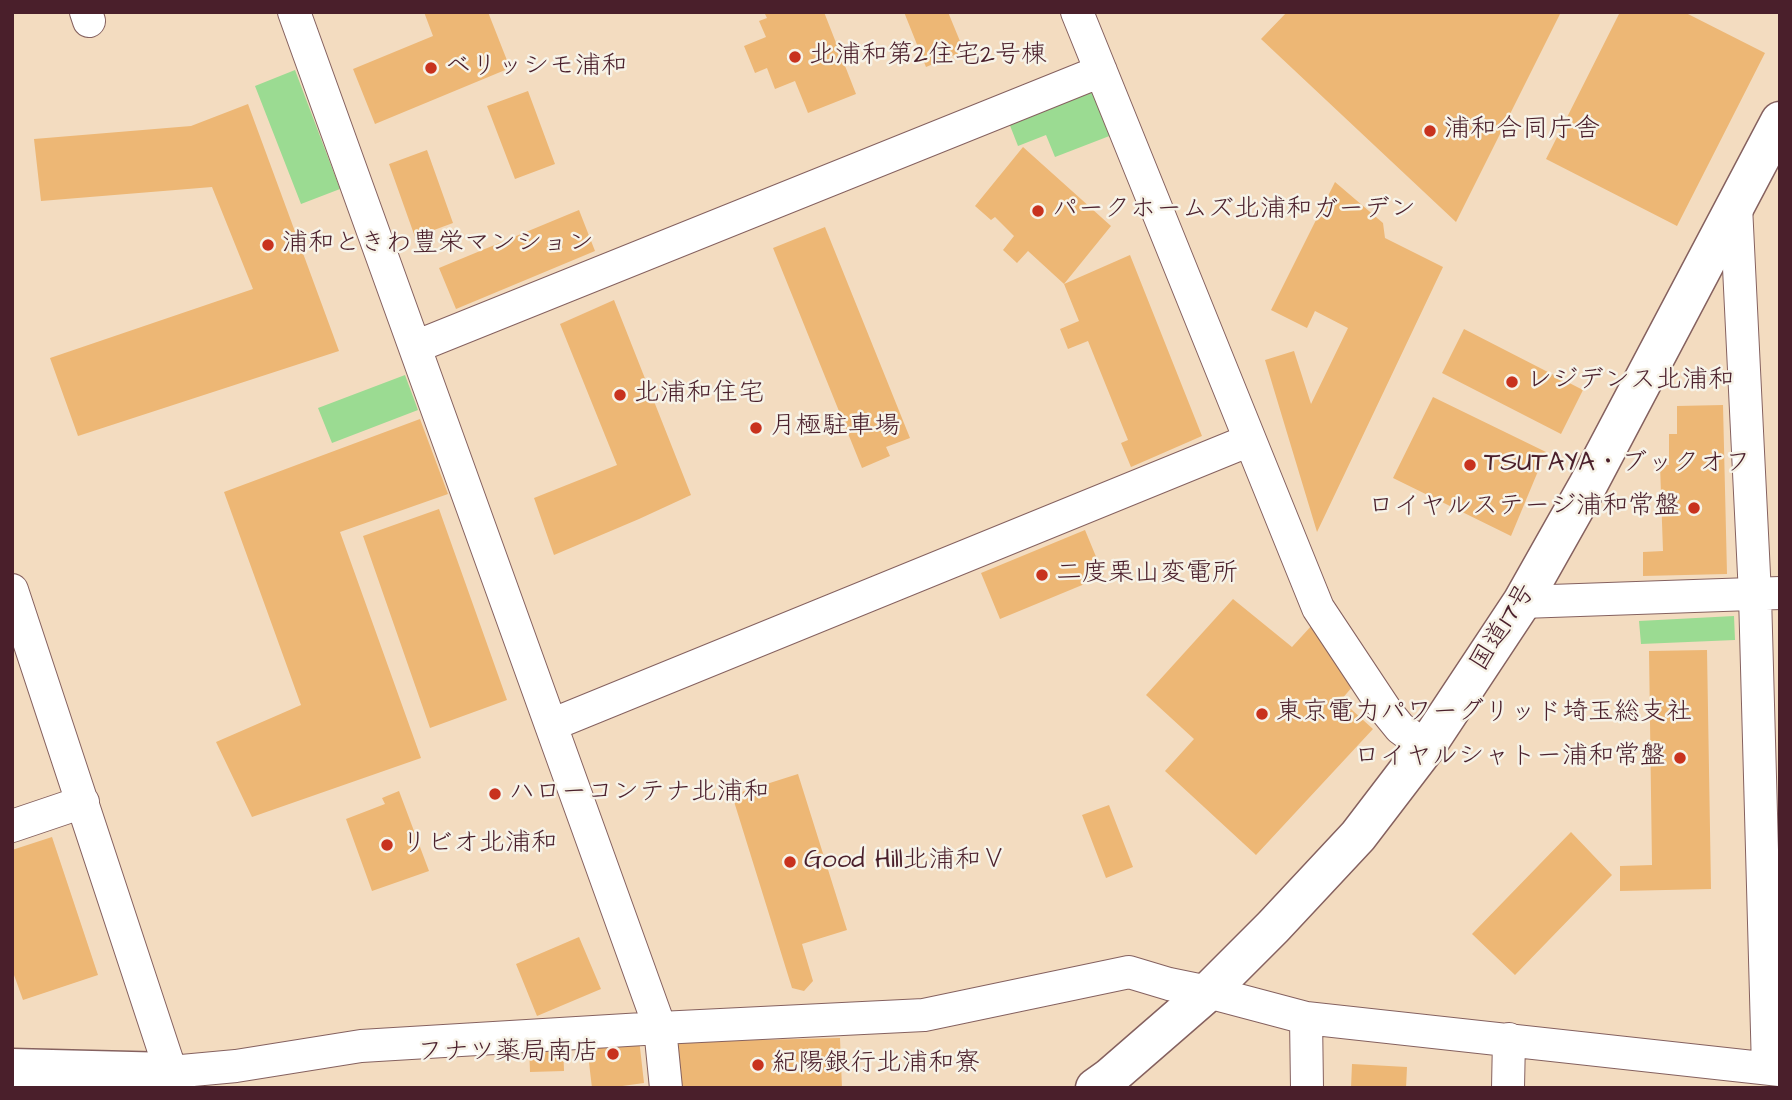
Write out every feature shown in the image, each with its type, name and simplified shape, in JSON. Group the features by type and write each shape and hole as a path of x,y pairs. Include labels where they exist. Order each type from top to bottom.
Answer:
{"main road":[{"name":"国道17号","path":"1096,1088 1208,992 1273,927 1358,836 1426,747 1522,602 1588,485 1780,121"},
{"path":"12,1068 172,1080"}],"street":[{"path":"294,12 660,1028 666,1088"},
{"path":"1077,12 1318,608 1387,712 1400,728 1426,747"},
{"path":"415,347 1101,71"},
{"path":"12,590 172,1080 236,1066 361,1046 924,1015 1129,972 1306,1018 1774,1069 1767,594 1736,206"},
{"path":"551,725 1250,440"},
{"path":"1522,602 1767,594"},
{"path":"12,826 83,802"},
{"path":"1306,1018 1307,1088"},
{"path":"1508,1088 1509,1039"}],"green space":[{"path":"295,70 340,189 301,204 255,86"},
{"path":"1084,90 1099,95 1112,135 1055,157 1046,135 1018,146 1009,123"},
{"path":"405,375 418,410 332,443 318,408"},
{"path":"1734,616 1735,640 1641,644 1639,621"}],"building":[{"name":"ベリッシモ浦和","path":"424,12 488,12 510,68 375,124 353,69 433,36"},
{"name":"北浦和第2住宅2号棟","path":"764,12 824,12 856,94 808,113 795,81 775,89 767,68 755,73 744,46 766,37 759,21 767,18"},
{"path":"904,12 948,12 964,51 926,67"},
{"name":"浦和合同庁舎","path":"1287,12 1561,12 1456,222 1261,39"},
{"path":"1620,12 1684,12 1765,53 1677,226 1546,159"},
{"path":"528,91 555,164 515,179 487,106"},
{"name":"浦和ときわ豊栄マンション","path":"248,104 339,351 78,436 50,358 253,289 212,187 41,201 34,139 191,126"},
{"name":"パークホームズ北浦和ガーデン","path":"1023,147 1111,226 1064,284 1028,251 1017,263 1003,250 1014,236 995,217 991,220 975,206"},
{"path":"427,150 453,223 415,237 389,164"},
{"path":"1335,182 1383,223 1385,238 1443,267 1317,532 1265,360 1294,351 1311,404 1348,328 1315,311 1307,328 1271,310"},
{"path":"579,210 595,251 456,309 439,268"},
{"path":"825,227 910,438 886,447 890,456 862,468 773,248"},
{"path":"1130,255 1202,436 1131,467 1121,443 1128,440 1088,341 1068,349 1060,329 1079,321 1064,284"},
{"name":"北浦和住宅","path":"614,300 691,495 554,555 534,498 617,465 560,324"},
{"name":"レジデンス北浦和","path":"1464,329 1583,390 1561,434 1442,373"},
{"name":"TSUTAYA・ブックオフ","path":"1433,397 1546,452 1511,536 1393,478"},
{"name":"ロイヤルステージ浦和常盤","path":"1723,405 1727,574 1643,576 1643,552 1663,551 1660,465 1669,465 1669,434 1677,434 1677,406"},
{"path":"420,419 448,494 340,532 421,758 252,817 216,742 301,705 224,492"},
{"path":"439,509 507,700 430,728 363,536"},
{"name":"二度栗山変電所","path":"1085,530 1104,576 1000,619 981,573"},
{"name":"東京電力パワーグリッド埼玉総支社","path":"1233,599 1292,647 1313,624 1353,686 1341,700 1373,729 1256,855 1165,771 1194,739 1146,695"},
{"name":"ロイヤルシャトー浦和常盤","path":"1707,650 1711,889 1620,891 1620,866 1652,865 1649,651"},
{"name":"Good Hill北浦和Ⅴ","path":"798,774 847,930 802,944 813,981 804,991 792,988 732,795"},
{"name":"リビオ北浦和","path":"399,791 429,871 372,891 346,819 385,804 382,798"},
{"path":"1109,805 1133,867 1106,878 1082,815"},
{"path":"1571,832 1612,875 1515,975 1472,934"},
{"path":"52,837 98,975 23,1000 14,975 12,976 12,850"},
{"path":"579,937 601,989 537,1016 516,964"},
{"name":"紀陽銀行北浦和寮","path":"840,1038 842,1088 676,1088 675,1042"},
{"path":"639,1039 644,1083 592,1088 587,1046"},
{"path":"563,1044 564,1071 530,1072 529,1045"},
{"path":"1352,1064 1407,1067 1406,1088 1351,1088"}],"place":[{"name":"北浦和第2住宅2号棟","path":"795,57"},
{"name":"ベリッシモ浦和","path":"431,68"},
{"name":"浦和合同庁舎","path":"1430,131"},
{"name":"パークホームズ北浦和ガーデン","path":"1038,211"},
{"name":"浦和ときわ豊栄マンション","path":"268,245"},
{"name":"レジデンス北浦和","path":"1512,382"},
{"name":"北浦和住宅","path":"620,395"},
{"name":"月極駐車場","path":"756,428"},
{"name":"TSUTAYA・ブックオフ","path":"1470,465"},
{"name":"ロイヤルステージ浦和常盤","path":"1694,508"},
{"name":"二度栗山変電所","path":"1042,575"},
{"name":"東京電力パワーグリッド埼玉総支社","path":"1262,714"},
{"name":"ロイヤルシャトー浦和常盤","path":"1680,758"},
{"name":"ハローコンテナ北浦和","path":"495,794"},
{"name":"リビオ北浦和","path":"387,845"},
{"name":"Good Hill北浦和Ⅴ","path":"790,862"},
{"name":"フナツ薬局南店","path":"613,1054"},
{"name":"紀陽銀行北浦和寮","path":"758,1065"}]}
